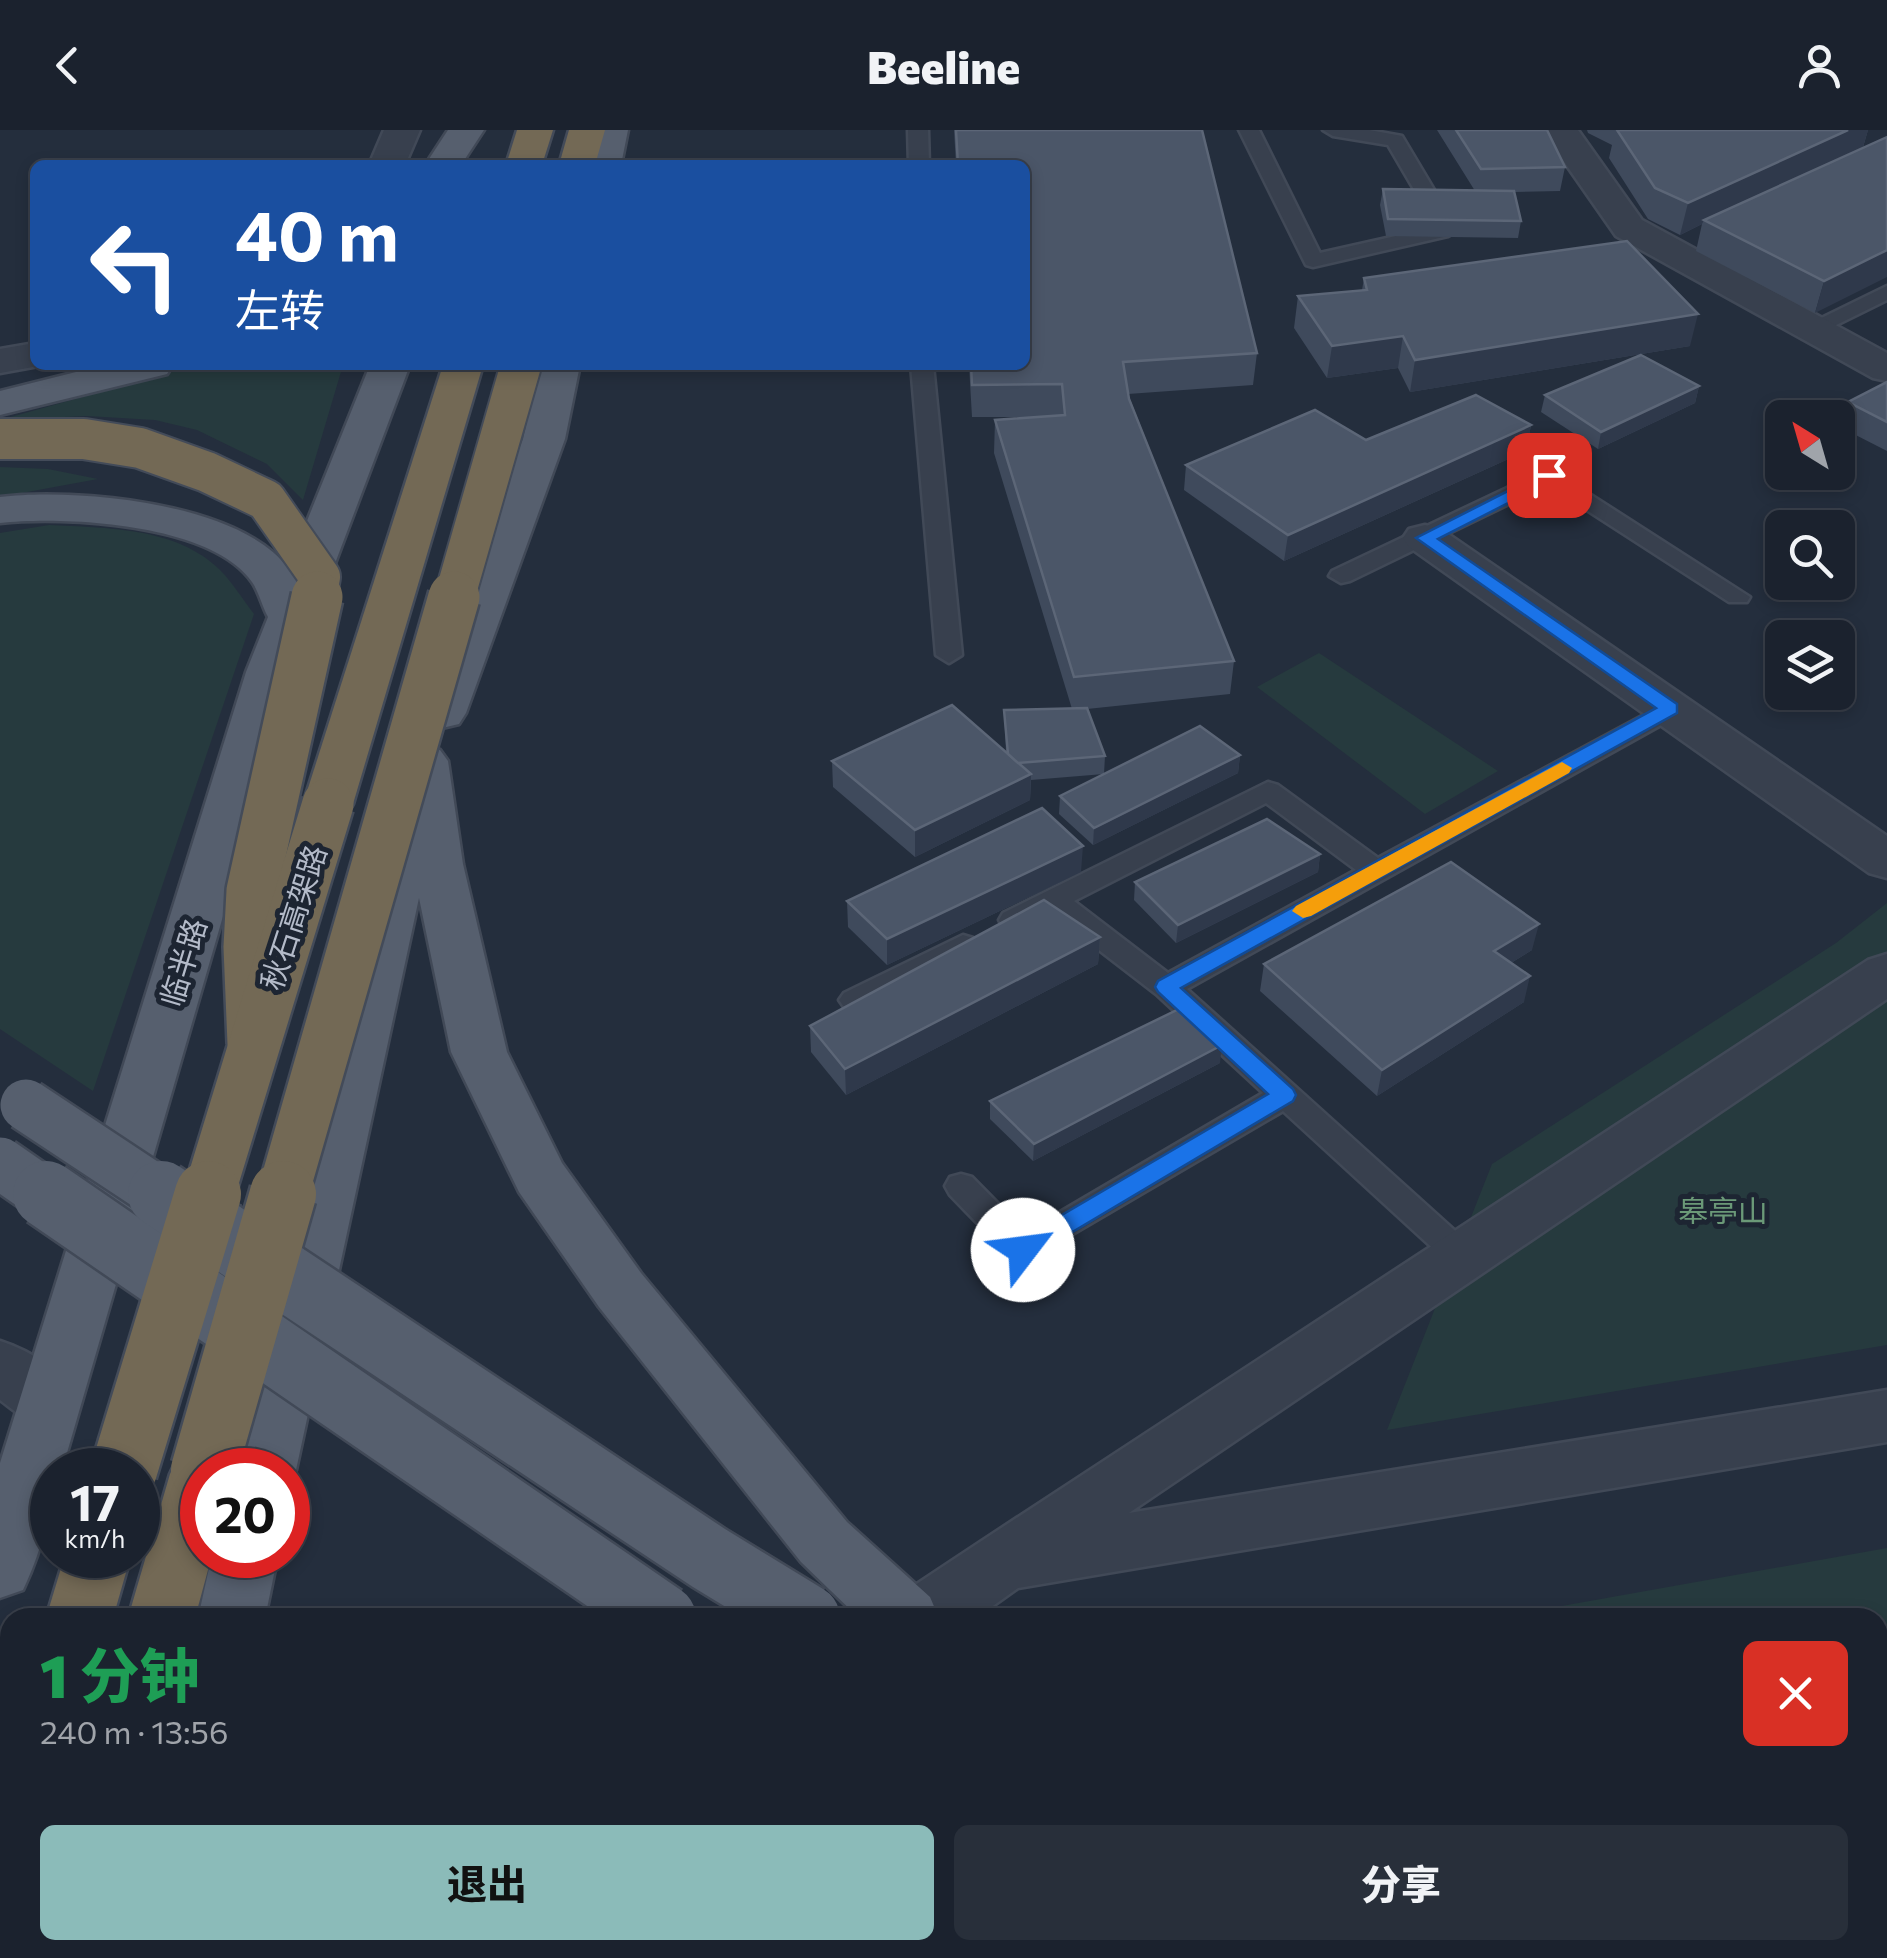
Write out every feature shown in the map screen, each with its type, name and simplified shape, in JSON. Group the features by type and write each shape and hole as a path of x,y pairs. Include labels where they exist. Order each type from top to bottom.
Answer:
{"highway":[{"path":"526,160 535,130"},
{"path":"578,160 587,130"},
{"name":"秋石高架路","path":"131,1448 461,370"},
{"path":"210,1448 520,370"},
{"path":"0,439 84,438 140,448 207,472 266,500 320,578 312,630 284,732 252,894 253,1043"},
{"path":"164,1608 180,1552"},
{"path":"82,1608 91,1578"}],"main road":[{"path":"446,160 466,130"},
{"path":"472,160 484,130"},
{"path":"604,160 610,130"},
{"path":"0,402 132,370"},
{"name":"临半路","path":"0,1568 290,615 388,370"},
{"path":"269,1448 424,762 544,439 559,370"},
{"path":"0,510 21,506 100,511 167,520 219,536 266,569 290,615"},
{"path":"424,762 437,864 479,1052 539,1176 620,1290 824,1542 895,1608"},
{"path":"13,1097 708,1558 790,1608"},
{"path":"0,1163 648,1608"},
{"path":"233,1608 240,1578"}],"street":[{"path":"390,160 402,130"},
{"path":"1560,130 1629,228 1887,369"},
{"path":"0,362 30,356"},
{"path":"1425,538 1887,861"},
{"path":"936,1608 1887,973"},
{"path":"0,1366 50,1402"},
{"path":"1004,1562 1887,1416"}],"lane":[{"path":"918,130 919,160"},
{"path":"1248,130 1313,261 1448,230 1396,140 1333,130"},
{"path":"1812,328 1887,292"},
{"path":"1863,304 1887,316"},
{"path":"922,370 950,655"},
{"path":"1340,576 1549,475 1738,598"},
{"path":"1166,987 1670,709"},
{"path":"854,1000 1268,791 1376,871"},
{"path":"1053,899 1166,987 1462,1256"},
{"path":"961,1186 1023,1250 1285,1095"}],"green space":[{"path":"179,370 342,370 303,500 267,464 197,430 155,420 87,416 0,420"},
{"path":"0,467 48,469 98,479 0,497"},
{"path":"49,525 140,532 183,545 220,570 254,614 93,1091 0,1029 0,533"},
{"path":"1319,653 1498,771 1425,814 1257,687"},
{"name":"皋亭山","path":"1887,903 1887,1345 1387,1430 1492,1164 1836,943"},
{"path":"1887,1548 1887,1608 1550,1608"}],"building":[{"path":"956,130 1202,130 1257,353 1123,362 1129,399 1234,661 1074,677 995,420 1065,415 1062,384 972,385 971,370 1030,370 1030,160 958,160"},
{"path":"1456,130 1547,130 1565,167 1481,169"},
{"path":"1617,130 1848,130 1688,203 1655,188"},
{"path":"1887,137 1887,250 1824,281 1704,220"},
{"path":"1383,189 1514,191 1521,221 1388,219"},
{"path":"1627,241 1698,314 1415,360 1403,336 1332,346 1298,296 1367,290 1364,278"},
{"path":"1641,355 1699,386 1601,432 1545,395"},
{"path":"1887,382 1887,422 1855,406 1852,400"},
{"path":"1476,395 1531,425 1288,535 1186,465 1315,410 1366,440"},
{"path":"952,705 1031,774 915,830 832,761"},
{"path":"1087,708 1105,756 1018,763 1008,754 1004,710"},
{"path":"1200,726 1240,755 1094,828 1060,796"},
{"path":"1042,808 1083,846 887,939 847,901"},
{"path":"1267,819 1320,854 1178,925 1135,882"},
{"path":"1451,862 1539,924 1494,951 1530,976 1382,1070 1264,964"},
{"path":"1044,900 1100,937 845,1069 810,1026"},
{"path":"1181,1008 1222,1045 1034,1144 990,1101"}],"slow traffic":[{"path":"1303,911 1562,768"}],"route":[{"path":"1023,1250 1285,1095 1166,987 1670,709 1425,538 1549,475"}]}
